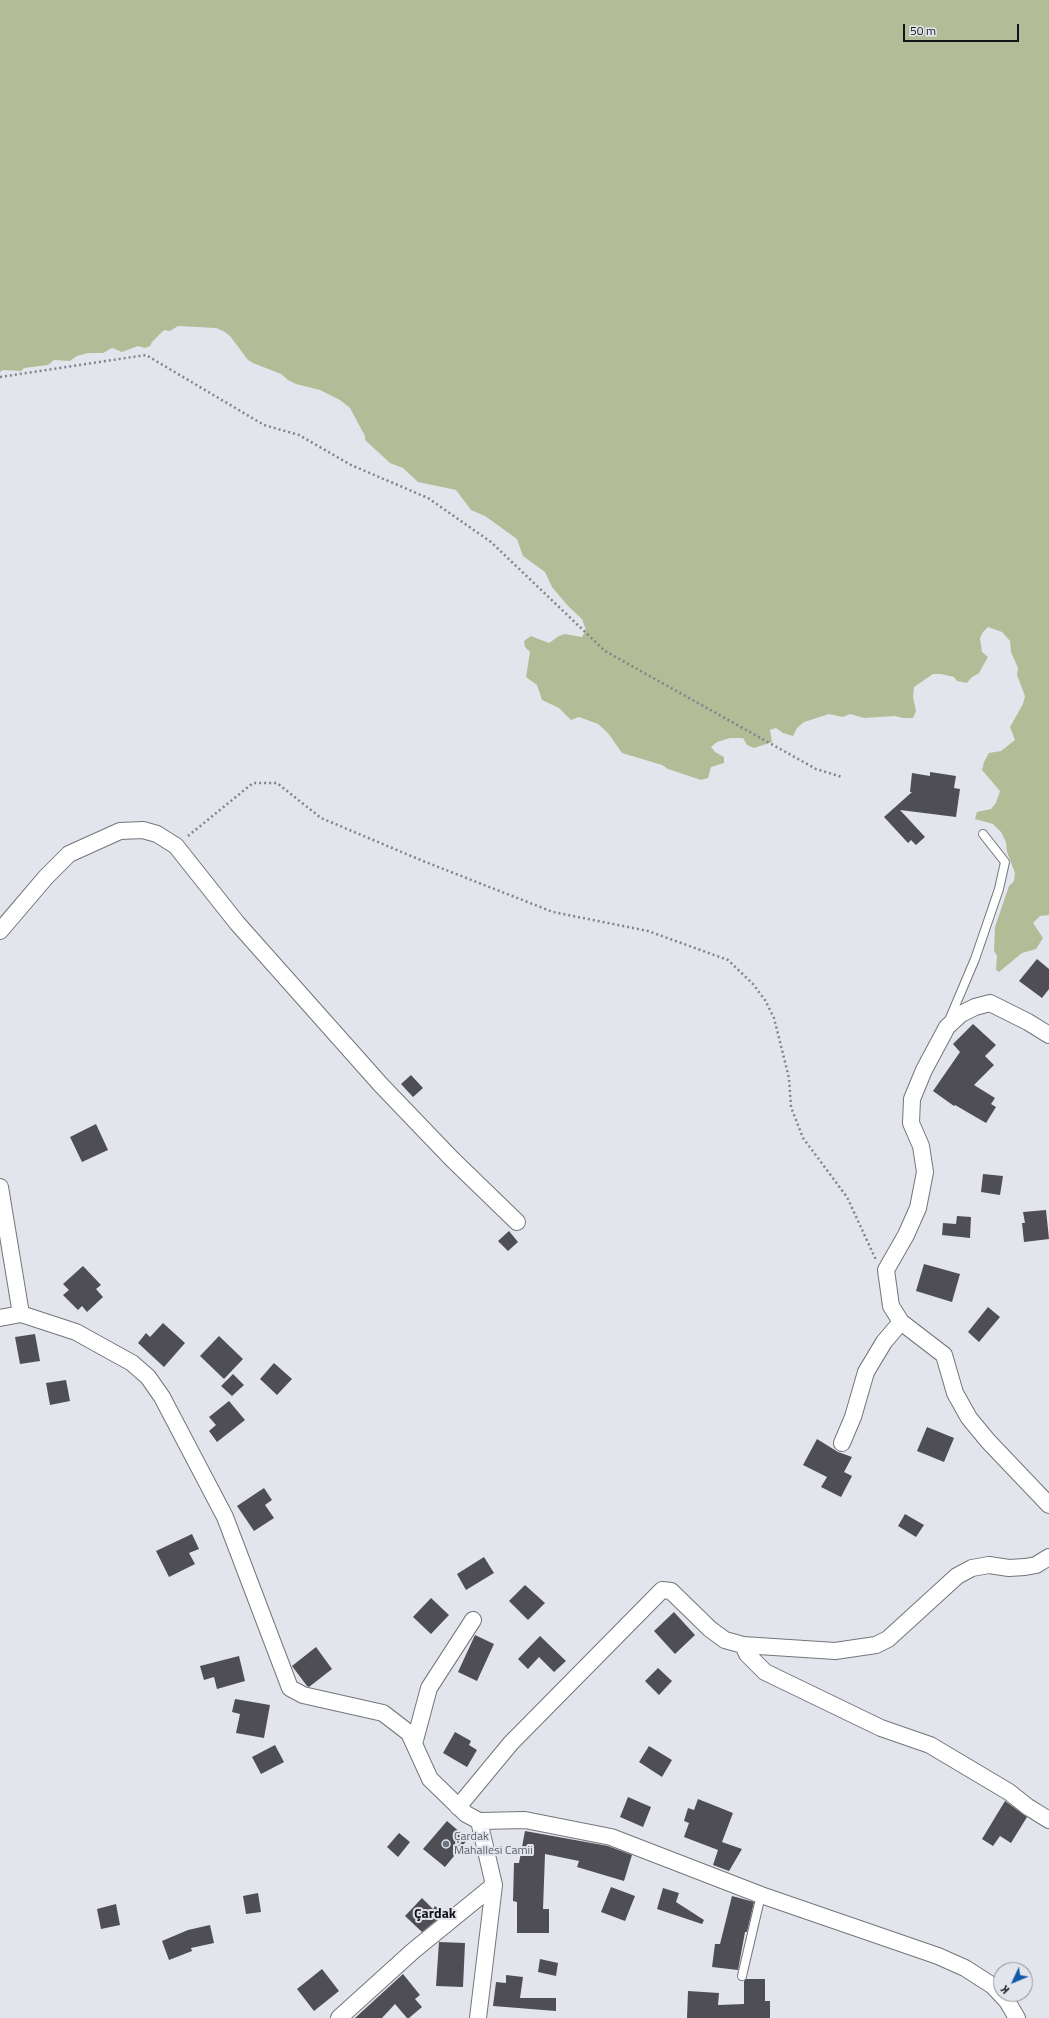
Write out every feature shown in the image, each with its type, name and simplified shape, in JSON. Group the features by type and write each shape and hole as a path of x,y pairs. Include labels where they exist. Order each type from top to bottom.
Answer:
{"street":[{"path":"0,931 69,854 120,831 144,830 157,834 176,846 237,923 381,1085 452,1159 517,1222"},
{"path":"1049,1036 1028,1022 990,1003 975,1007 961,1014 947,1027 924,1070 912,1099 911,1123 921,1146 925,1172 918,1208 906,1236 886,1270 891,1306 901,1322 944,1355 955,1392 969,1418 988,1441 1049,1504"},
{"path":"0,1187 20,1314"},
{"path":"0,1318 20,1314 76,1332 132,1363 148,1377 162,1397 225,1517 290,1688 303,1695 383,1713 409,1732 430,1779 458,1808 466,1814 479,1821 526,1820 611,1837 761,1895 938,1956 965,1968 993,1986 1007,2001 1016,2018"},
{"path":"842,1443 853,1417 866,1372 884,1342 901,1322"},
{"path":"458,1808 511,1743 662,1590 671,1591 710,1629 725,1640 743,1645 835,1651 876,1644 888,1639 957,1576 972,1568 989,1565 1009,1568 1025,1567 1036,1565 1049,1557"},
{"path":"414,1744 429,1688 473,1620"},
{"path":"743,1645 747,1654 765,1672 881,1728 930,1745 1009,1792 1028,1807 1049,1820"},
{"path":"478,2018 494,1885 479,1821"},
{"path":"339,2018 413,1951 494,1885"}],"lane":[{"path":"947,1027 975,959 999,888 1004,862 982,834"},
{"path":"742,1976 761,1895"}],"path":[{"path":"0,378 146,356 264,425 299,435 351,465 428,498 492,542 605,651 816,769 842,777"},
{"path":"176,846 253,783 277,783 322,818 423,861 554,912 648,931 728,960 742,972 765,1000 774,1018 783,1047 789,1078 791,1107 803,1138 847,1197 873,1257 886,1270"}],"green space":[{"path":"0,0 1049,0 1049,915 1040,916 1033,923 1043,938 1036,949 1022,953 999,972 996,970 997,956 994,951 995,927 1009,886 1014,881 1015,873 1007,852 1006,842 1001,832 993,824 975,819 977,812 991,809 996,803 1000,791 982,770 984,762 989,753 1001,751 1015,740 1010,727 1023,704 1025,696 1017,675 1018,668 1011,652 1010,641 1002,632 988,627 983,632 980,638 982,652 988,657 979,673 971,678 967,683 957,681 954,677 933,674 914,687 913,697 916,711 913,718 895,716 864,718 850,714 843,717 829,714 804,722 797,728 793,736 783,733 776,728 770,730 772,742 754,748 747,745 743,738 730,738 717,742 711,747 715,752 724,757 724,763 711,767 708,778 701,780 668,769 662,765 622,753 608,733 598,724 579,717 571,720 559,708 542,700 537,685 526,677 530,652 525,647 524,641 531,636 549,643 565,634 582,637 586,630 582,619 568,606 552,587 545,572 523,556 517,539 485,516 471,510 456,490 418,482 403,468 390,463 365,440 365,436 350,408 340,400 320,390 296,384 281,374 253,363 248,360 230,336 225,332 216,328 178,326 170,331 164,330 150,346 145,348 138,346 122,352 112,348 103,353 88,353 77,356 70,361 54,360 48,365 24,368 21,371 3,370 0,372"}],"building":[{"path":"930,772 956,776 954,788 960,789 956,817 900,810 925,837 916,845 911,840 908,843 884,817 912,792 910,792 912,773 930,776"},
{"path":"1037,959 1049,969 1049,989 1042,998 1019,981"},
{"path":"973,1024 996,1045 985,1056 994,1065 974,1085 995,1098 991,1104 996,1107 986,1123 955,1105 954,1106 933,1091 960,1052 953,1044"},
{"path":"411,1075 423,1088 413,1097 401,1084"},
{"path":"96,1124 108,1150 82,1162 70,1137"},
{"path":"983,1174 1003,1176 1000,1195 981,1192"},
{"path":"1046,1210 1049,1239 1024,1242 1022,1223 1025,1223 1023,1212"},
{"path":"957,1216 971,1217 970,1238 942,1235 943,1223 956,1224"},
{"path":"509,1231 518,1242 508,1251 498,1241"},
{"path":"924,1264 960,1274 952,1302 916,1291"},
{"path":"83,1266 101,1285 96,1289 103,1297 87,1312 82,1306 78,1310 63,1295 69,1290 63,1284"},
{"path":"988,1307 1000,1317 979,1342 968,1332"},
{"path":"163,1323 185,1343 164,1367 138,1343 146,1333 150,1337"},
{"path":"35,1334 40,1361 20,1364 15,1337"},
{"path":"219,1336 243,1359 224,1379 200,1356"},
{"path":"274,1363 292,1379 277,1395 260,1379"},
{"path":"233,1374 244,1385 232,1396 221,1386"},
{"path":"66,1380 70,1401 50,1405 46,1383"},
{"path":"229,1401 245,1420 217,1442 209,1431 216,1425 209,1417"},
{"path":"927,1427 954,1438 944,1462 917,1451"},
{"path":"817,1439 838,1452 852,1457 844,1472 852,1476 841,1497 821,1487 827,1477 803,1465"},
{"path":"264,1488 272,1500 265,1505 274,1518 254,1531 237,1506"},
{"path":"905,1514 924,1525 916,1537 898,1526"},
{"path":"192,1534 199,1549 189,1553 195,1564 169,1577 156,1551"},
{"path":"484,1557 494,1573 466,1590 457,1574"},
{"path":"525,1585 545,1603 528,1620 509,1601"},
{"path":"431,1598 449,1615 431,1634 413,1617"},
{"path":"674,1612 695,1635 675,1654 654,1631"},
{"path":"475,1635 494,1644 477,1681 458,1672"},
{"path":"540,1636 566,1661 554,1672 539,1657 528,1669 518,1659"},
{"path":"316,1647 332,1669 309,1687 292,1666"},
{"path":"239,1656 245,1681 217,1689 214,1677 204,1680 200,1666"},
{"path":"658,1668 672,1681 659,1695 645,1681"},
{"path":"235,1699 270,1705 264,1738 236,1733 240,1714 232,1712"},
{"path":"455,1732 471,1741 469,1745 477,1750 467,1767 443,1753"},
{"path":"275,1745 284,1762 261,1774 252,1757"},
{"path":"649,1746 672,1760 662,1777 639,1762"},
{"path":"628,1797 651,1807 643,1827 620,1817"},
{"path":"698,1799 733,1813 722,1842 742,1849 729,1871 713,1865 718,1850 684,1837 689,1823 684,1821 688,1808 694,1810"},
{"path":"1005,1801 1027,1817 1011,1843 1000,1836 993,1846 982,1839"},
{"name":"Çardak Mahallesi Camii","path":"447,1821 468,1839 445,1867 423,1849"},
{"path":"525,1831 608,1846 632,1855 624,1881 577,1867 579,1861 545,1854 543,1909 549,1909 549,1933 517,1933 517,1902 513,1901 514,1863 519,1863"},
{"path":"399,1833 410,1842 398,1857 387,1847"},
{"path":"611,1887 635,1896 625,1921 601,1912"},
{"path":"663,1888 679,1893 676,1902 704,1920 702,1924 657,1909"},
{"path":"258,1893 261,1912 246,1914 243,1896"},
{"path":"732,1896 754,1902 747,1932 745,1932 738,1970 712,1967 715,1944 720,1944"},
{"path":"422,1898 433,1909 435,1906 444,1914 422,1932 405,1916"},
{"path":"116,1904 120,1925 101,1929 97,1909"},
{"path":"210,1925 214,1943 191,1948 192,1951 169,1960 162,1941 188,1930"},
{"path":"439,1942 465,1943 463,1987 436,1986"},
{"path":"540,1959 558,1963 556,1976 538,1972"},
{"path":"322,1969 339,1991 314,2011 297,1989"},
{"path":"403,1974 420,1995 415,1999 422,2007 409,2018 407,2018 395,2004 382,2018 355,2018"},
{"path":"506,1975 523,1977 520,1998 556,1998 556,2011 493,2006 496,1982 506,1983"},
{"path":"746,1979 765,1979 765,2001 770,2001 770,2018 687,2018 688,1991 719,1993 718,2005 744,2004 744,1981"}],"place":[{"name":"Çardak Mahallesi Camii","path":"446,1844"}],"district":[{"name":"Çardak","path":"435,1915"}]}
